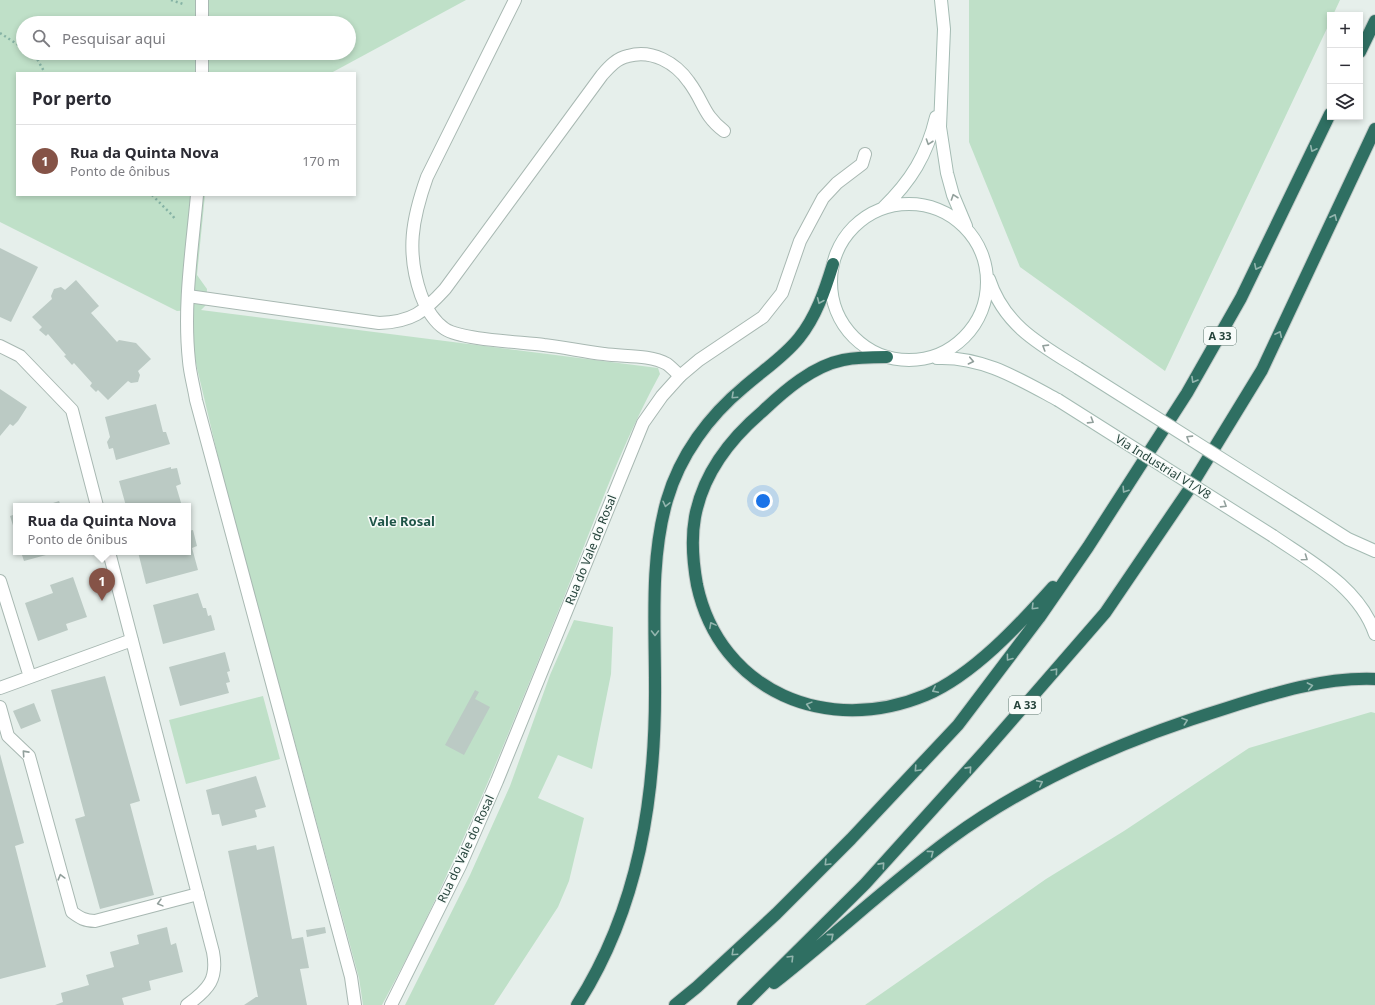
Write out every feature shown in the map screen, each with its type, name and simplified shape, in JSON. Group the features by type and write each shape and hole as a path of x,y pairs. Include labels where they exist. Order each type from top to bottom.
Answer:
{"highway":[{"path":"1362,48 1375,21"},
{"name":"A 33","path":"675,1005 697,988 776,914 851,839 958,725 1039,618 1088,547 1187,393 1241,298 1327,120"},
{"name":"A 33","path":"743,1005 870,878 985,751 1105,613 1188,491 1262,370 1375,129"},
{"path":"577,1005 589,986 610,943 628,895 642,846 650,791 655,736 656,571 660,534 667,500 680,466 695,440 715,413 799,339 816,311 834,264"},
{"path":"887,357 842,360 812,373 797,383 750,422 716,463 704,489 695,517 693,544 695,572 701,600 711,624 738,664 759,682 781,695 818,708 843,711 867,710 904,703 946,685 975,663 1043,598 1088,547"},
{"path":"747,1005 923,860 979,820 1037,784 1124,744 1194,718 1291,689 1335,680 1356,678 1375,679"}],"street":[{"path":"202,0 202,16"},
{"path":"515,0 426,177 418,201 413,227 411,250 413,267 426,309 445,329 459,335 654,359 667,364 680,376"},
{"path":"941,0 944,28 940,127 947,173 953,195 969,233 983,256 992,288 1000,305 1018,327 1037,342 1348,539 1375,551"},
{"path":"188,296 379,323 395,323 410,319 426,309 445,289 602,75 613,63 628,56 644,54 660,58 676,68 689,81 712,122 724,131"},
{"path":"202,60 202,72"},
{"path":"882,209 897,194 918,167 927,148 940,104"},
{"name":"Rua do Vale do Rosal","path":"391,1005 460,866 497,781 643,423 662,396 680,376 699,360 763,317 782,293 800,242 823,198 837,183 862,164 865,154"},
{"path":"197,196 188,296 189,361 196,400 351,977 355,1005"},
{"path":"969,233 958,221 944,213 929,207 914,204 897,205 882,209 868,216 851,231 838,250 834,264 832,294 842,322 850,334 861,344 887,357 903,360 918,360 933,357 948,350 961,341 972,329 985,301 987,285 986,269"},
{"path":"0,346 20,356 72,410 96,503"},
{"name":"Via Industrial V1/V8","path":"918,360 952,357 998,368 1058,400 1273,536 1344,587 1361,606 1375,634"},
{"path":"110,555 216,967 211,985 200,996 187,1005"},
{"path":"0,580 30,677"},
{"path":"0,688 132,640"},
{"path":"0,707 8,736 29,756 72,912 80,918 95,921 198,894"}],"path":[{"path":"0,33 16,43"},
{"path":"38,60 44,72"}],"green space":[{"path":"0,0 466,0 356,59 356,16 16,16 16,60 355,60 333,72 16,72 16,196 205,196 197,275 207,289 206,305 201,310 658,368 660,374 620,456 479,804 433,905 382,1005 363,1005 359,978 224,482 193,346 194,310 177,311 0,222"},
{"path":"969,0 1340,0 1334,12 1327,12 1327,28 1165,371 1020,267 969,142"},
{"path":"574,620 613,627 611,674 592,769 558,755 538,798 584,818 569,881 558,907 494,1005 405,1005 470,875 510,786 550,675"},
{"path":"263,696 280,759 186,784 169,720"},
{"path":"1371,712 1375,713 1375,1005 865,1005 1046,879 1124,831 1249,748"}],"building":[{"path":"0,248 38,267 11,322 0,317"},
{"path":"76,280 99,306 91,313 117,342 119,340 136,343 151,359 138,371 140,375 138,382 131,383 128,381 108,400 98,390 96,392 90,386 92,383 74,363 72,365 64,356 66,355 48,334 46,336 39,330 42,327 32,317 52,299 51,296 54,289 61,287 65,290"},
{"path":"0,389 27,407 18,421 13,426 10,424 0,436"},
{"path":"156,404 163,432 166,432 170,444 116,460 113,448 109,449 107,442 110,437 105,417"},
{"path":"171,467 171,469 177,468 181,484 176,486 181,503 125,503 119,481"},
{"path":"13,515 13,526 10,516"},
{"path":"191,530 193,530 197,546 192,548 198,570 146,584 139,555 191,555"},
{"path":"22,555 46,555 24,561"},
{"path":"73,577 87,617 66,624 68,630 38,641 25,603 53,593 50,585"},
{"path":"198,593 203,608 206,608 208,616 211,615 215,630 163,644 153,605"},
{"path":"225,652 230,671 227,672 230,682 226,683 229,693 180,706 169,667"},
{"path":"105,676 140,801 130,804 154,895 100,909 75,819 85,816 51,690"},
{"path":"475,690 479,692 475,699 490,707 464,755 445,745"},
{"path":"34,703 41,721 21,729 13,711"},
{"path":"0,754 24,843 15,846 46,967 0,979"},
{"path":"256,776 266,807 255,810 257,817 222,826 219,814 212,815 206,790"},
{"path":"256,845 257,850 274,846 292,939 303,937 309,968 300,969 307,1005 244,1005 258,997 228,851"},
{"path":"167,927 171,945 176,943 183,972 149,981 151,990 122,998 124,1005 55,1005 63,1002 61,993 89,985 86,975 114,967 110,952 139,944 137,935"},
{"path":"325,927 326,933 307,937 306,930"}],"place":[{"name":"Rua da Quinta Nova","path":"102,601"}],"district":[{"name":"Vale Rosal","path":"402,521"}]}
